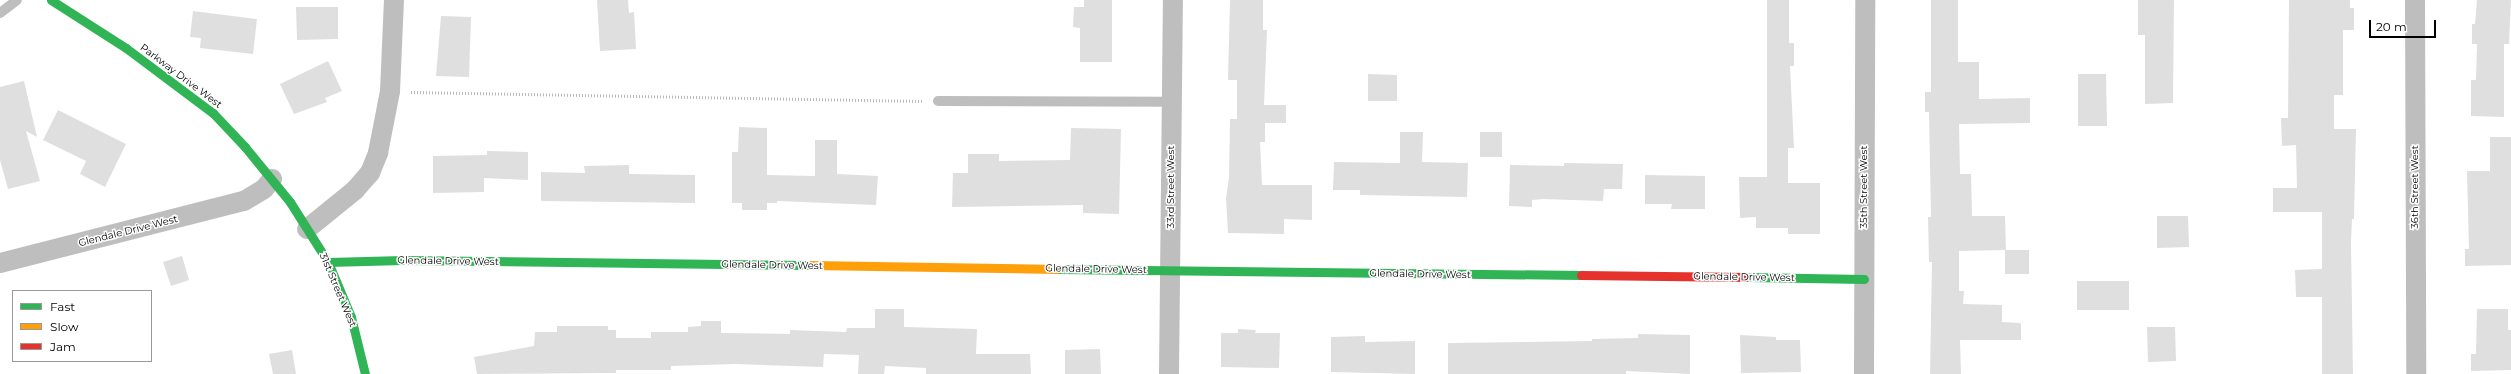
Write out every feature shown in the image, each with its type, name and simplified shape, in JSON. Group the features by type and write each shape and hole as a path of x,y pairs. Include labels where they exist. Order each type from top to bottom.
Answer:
{"street":[{"name":"Parkway Drive West","path":"51,0 126,48 212,113 246,147 290,202 307,229"},
{"path":"307,229 356,190 370,173 378,153 390,91 394,0"},
{"name":"33rd Street West","path":"1169,374 1173,0"},
{"name":"35th Street West","path":"1864,374 1865,0"},
{"name":"36th Street West","path":"2415,0 2416,374"},
{"name":"Glendale Drive West","path":"0,263 244,201 264,189 272,180"},
{"name":"31st Street West","path":"307,229 328,262 351,317 365,374"},
{"name":"Glendale Drive West","path":"328,262 402,260 1864,279"}],"lane":[{"path":"0,13 17,0"},
{"path":"938,101 1171,102"}],"path":[{"path":"390,91 938,101"}],"building":[{"path":"597,0 628,0 629,13 634,12 636,49 600,51"},
{"path":"1084,0 1112,0 1112,62 1080,62 1080,28 1073,27 1074,7 1084,7"},
{"path":"1230,0 1263,0 1263,30 1267,30 1264,105 1286,105 1286,123 1265,123 1265,142 1260,142 1262,185 1312,185 1312,220 1284,219 1284,234 1228,233 1226,198 1229,178 1230,119 1237,119 1237,80 1228,80"},
{"path":"1767,0 1789,0 1789,43 1794,43 1794,66 1790,66 1794,148 1788,148 1788,183 1820,183 1820,234 1788,234 1788,228 1756,228 1756,217 1740,218 1739,177 1767,177"},
{"path":"1931,0 1958,0 1958,62 1979,62 1979,99 2030,98 2030,123 1959,124 1960,174 1971,174 1972,216 2005,216 2006,250 1959,251 1959,291 1964,291 1963,304 2002,305 2002,322 2021,323 2021,340 1960,340 1961,374 1930,374 1932,262 1929,262 1928,217 1931,217 1929,112 1925,112 1925,92 1931,92"},
{"path":"2138,0 2174,0 2173,103 2145,104 2145,35 2138,35"},
{"path":"2289,0 2350,0 2350,8 2354,8 2354,30 2343,30 2343,95 2334,95 2334,129 2356,129 2354,219 2352,219 2351,242 2353,374 2322,374 2322,297 2296,297 2295,270 2322,269 2322,212 2273,212 2273,188 2297,188 2296,145 2282,146 2281,118 2288,118"},
{"path":"2477,0 2511,0 2509,44 2504,44 2504,117 2471,116 2471,80 2476,80 2477,44 2472,44 2472,24 2475,24"},
{"path":"296,7 338,7 338,39 297,40"},
{"path":"193,11 257,19 253,54 200,48 201,38 190,37"},
{"path":"441,16 471,17 469,77 436,76"},
{"path":"328,61 342,91 325,98 327,102 294,114 280,84"},
{"path":"1368,74 1397,75 1397,101 1368,101"},
{"path":"2078,74 2106,74 2107,126 2078,126"},
{"path":"24,81 37,137 26,131 40,181 8,189 0,160 0,87"},
{"path":"58,110 126,144 105,187 80,174 86,161 43,140"},
{"path":"739,127 767,128 767,175 815,176 815,140 837,140 837,174 878,176 876,205 777,201 777,203 767,203 767,210 742,210 742,203 732,203 732,152 738,152"},
{"path":"1071,128 1121,129 1119,214 1083,213 1083,205 952,207 953,173 968,173 968,154 999,154 999,161 1070,160"},
{"path":"1400,132 1423,132 1422,162 1468,163 1467,197 1360,195 1360,190 1333,190 1334,162 1400,163"},
{"path":"1480,132 1502,132 1502,157 1480,157"},
{"path":"2490,137 2511,137 2511,265 2465,266 2465,249 2469,249 2467,171 2490,171"},
{"path":"487,151 528,152 528,180 484,178 484,192 433,193 433,156 487,155"},
{"path":"1564,163 1623,164 1622,189 1604,189 1603,201 1543,199 1532,200 1532,207 1509,206 1510,165 1564,166"},
{"path":"629,165 629,174 695,175 695,203 541,201 541,172 585,173 584,166"},
{"path":"1645,175 1705,176 1705,209 1671,209 1672,204 1645,204"},
{"path":"2157,216 2188,216 2189,247 2157,248"},
{"path":"2005,250 2029,250 2029,274 2005,274"},
{"path":"182,256 189,280 171,286 163,262"},
{"path":"2077,281 2129,281 2129,310 2077,310"},
{"path":"875,309 904,309 904,327 977,329 976,354 1030,354 1031,374 926,374 926,368 885,366 884,374 858,374 859,355 824,354 823,367 735,364 671,366 671,370 616,370 616,373 477,374 474,357 534,346 535,332 557,332 557,326 608,326 608,330 616,330 616,338 651,338 651,332 688,332 688,327 701,326 701,321 721,321 721,333 790,334 790,330 846,332 847,328 875,328"},
{"path":"2477,309 2508,309 2508,330 2511,330 2511,370 2471,371 2471,354 2476,354"},
{"path":"2147,327 2175,327 2176,361 2148,362"},
{"path":"1238,329 1256,330 1255,333 1280,333 1279,368 1221,367 1221,333 1238,333"},
{"path":"1638,334 1690,335 1690,374 1626,371 1626,374 1448,374 1448,343 1592,341 1592,339 1638,338"},
{"path":"1740,335 1776,337 1776,340 1800,340 1801,372 1741,373"},
{"path":"1365,336 1365,342 1415,341 1415,374 1331,372 1331,337"},
{"path":"1100,349 1101,374 1065,374 1065,350"},
{"path":"292,350 296,374 273,374 269,354"}],"traffic: fast":[{"path":"51,0 126,48 213,113 245,147 290,202 328,262 351,317 365,374"},
{"path":"328,262 403,260 810,265"},
{"path":"1057,269 1581,275"},
{"path":"1746,277 1864,279"}],"traffic: slow":[{"path":"810,265 1057,269"}],"traffic: jam":[{"path":"1581,275 1746,277"}]}
